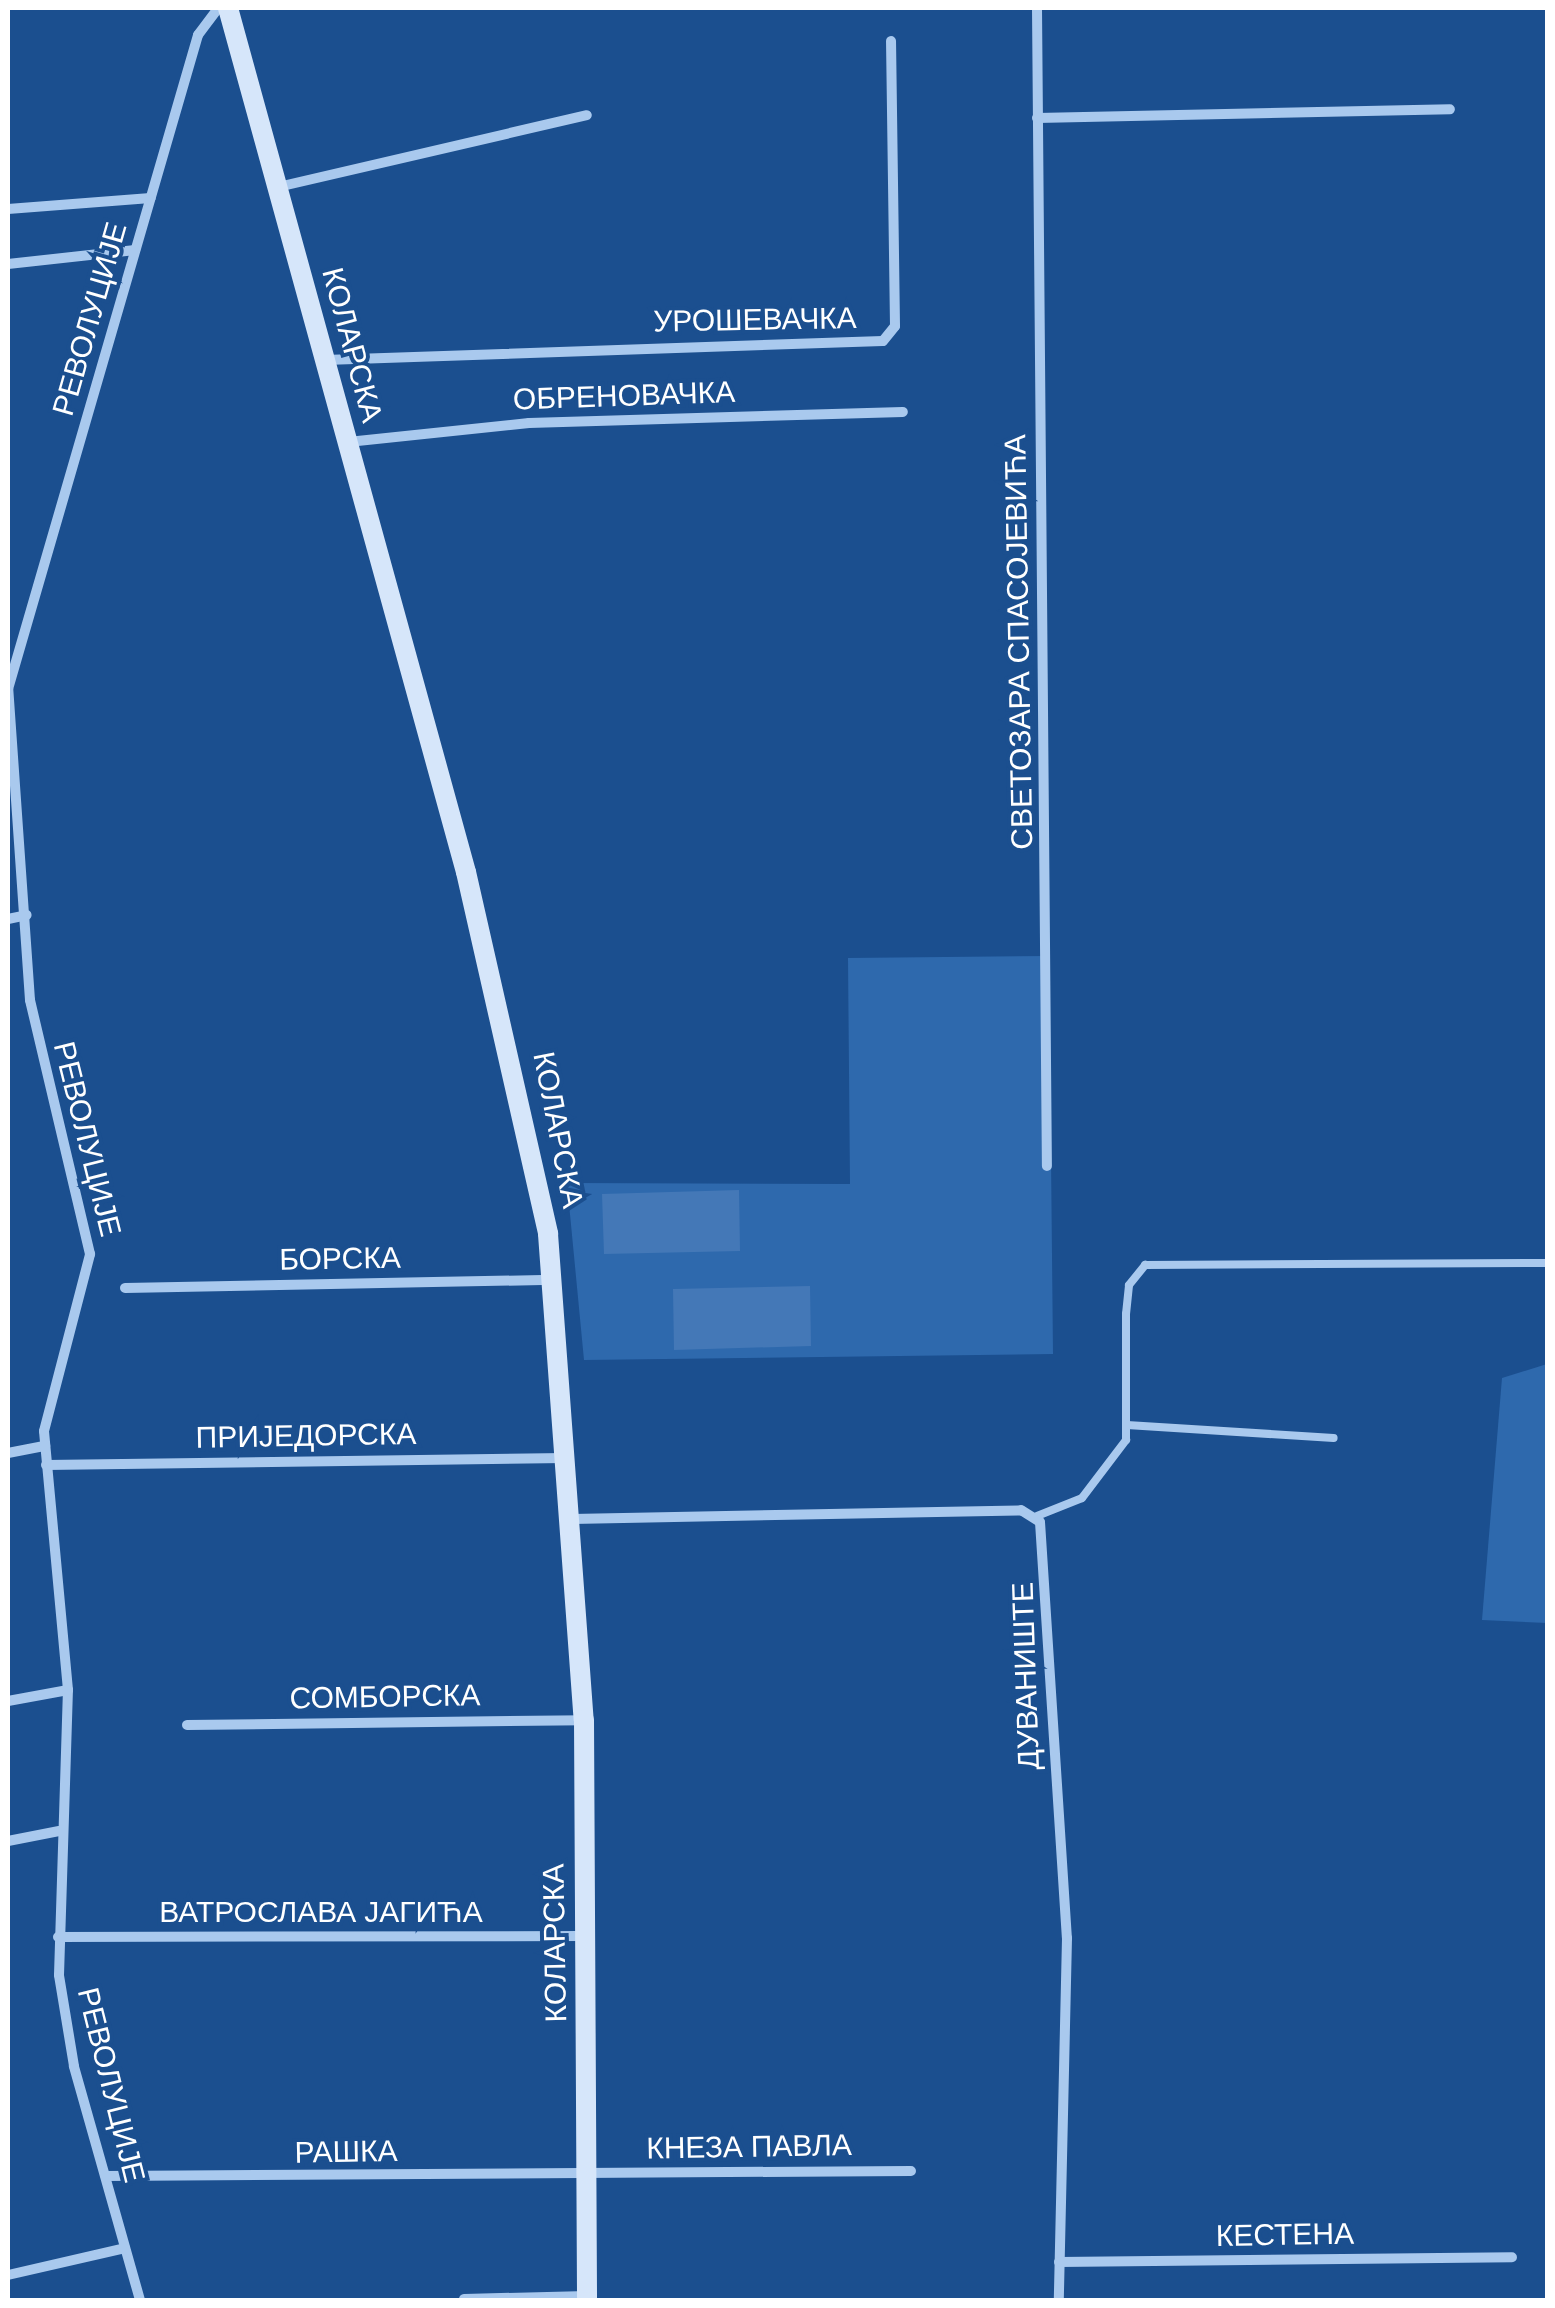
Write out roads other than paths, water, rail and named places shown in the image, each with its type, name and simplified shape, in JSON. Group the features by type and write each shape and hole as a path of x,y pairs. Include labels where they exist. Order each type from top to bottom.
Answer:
{"main road":[{"name":"КОЛАРСКА","path":"228,8 515,1063 555,1280 584,1720 586,2298"}],"street":[{"name":"РЕВОЛУЦИЈЕ","path":"140,2300 74,2066 58,1936 59,1831 68,1690 44,1446 90,1254 36,1041 27,915 10,792 11,651 136,250 198,35 218,8"},
{"name":"СВЕТОЗАРА СПАСОЈЕВИЋА","path":"1037,8 1046,1166"},
{"name":"УРОШЕВАЧКА","path":"325,360 882,341 895,326 891,41"},
{"path":"1038,118 1450,108"},
{"path":"278,187 587,115"},
{"path":"8,208 151,198"},
{"path":"8,264 136,250"},
{"name":"ОБРЕНОВАЧКА","path":"348,442 529,423 903,412"},
{"path":"8,919 27,915"},
{"name":"БОРСКА","path":"125,1288 555,1280"},
{"path":"8,1453 44,1446"},
{"name":"ПРИЈЕДОРСКА","path":"46,1465 568,1458"},
{"path":"572,1519 1037,1516"},
{"name":"ДУВАНИШТЕ","path":"1037,1516 1067,1938 1058,2300"},
{"path":"8,1701 68,1690"},
{"name":"СОМБОРСКА","path":"187,1725 584,1720"},
{"path":"8,1841 59,1831"},
{"name":"ВАТРОСЛАВА ЈАГИЋА","path":"58,1936 584,1936"},
{"name":"КНЕЗА ПАВЛА","path":"587,2174 911,2171"},
{"name":"РАШКА","path":"106,2176 587,2174"},
{"path":"8,2275 125,2248"},
{"name":"КЕСТЕНА","path":"1060,2262 1512,2258"},
{"path":"464,2299 586,2298"}],"lane":[{"path":"1037,1516 1090,1490 1119,1456 1127,1426 1129,1285 1145,1265 1548,1263"},
{"path":"1127,1426 1334,1438"}]}
